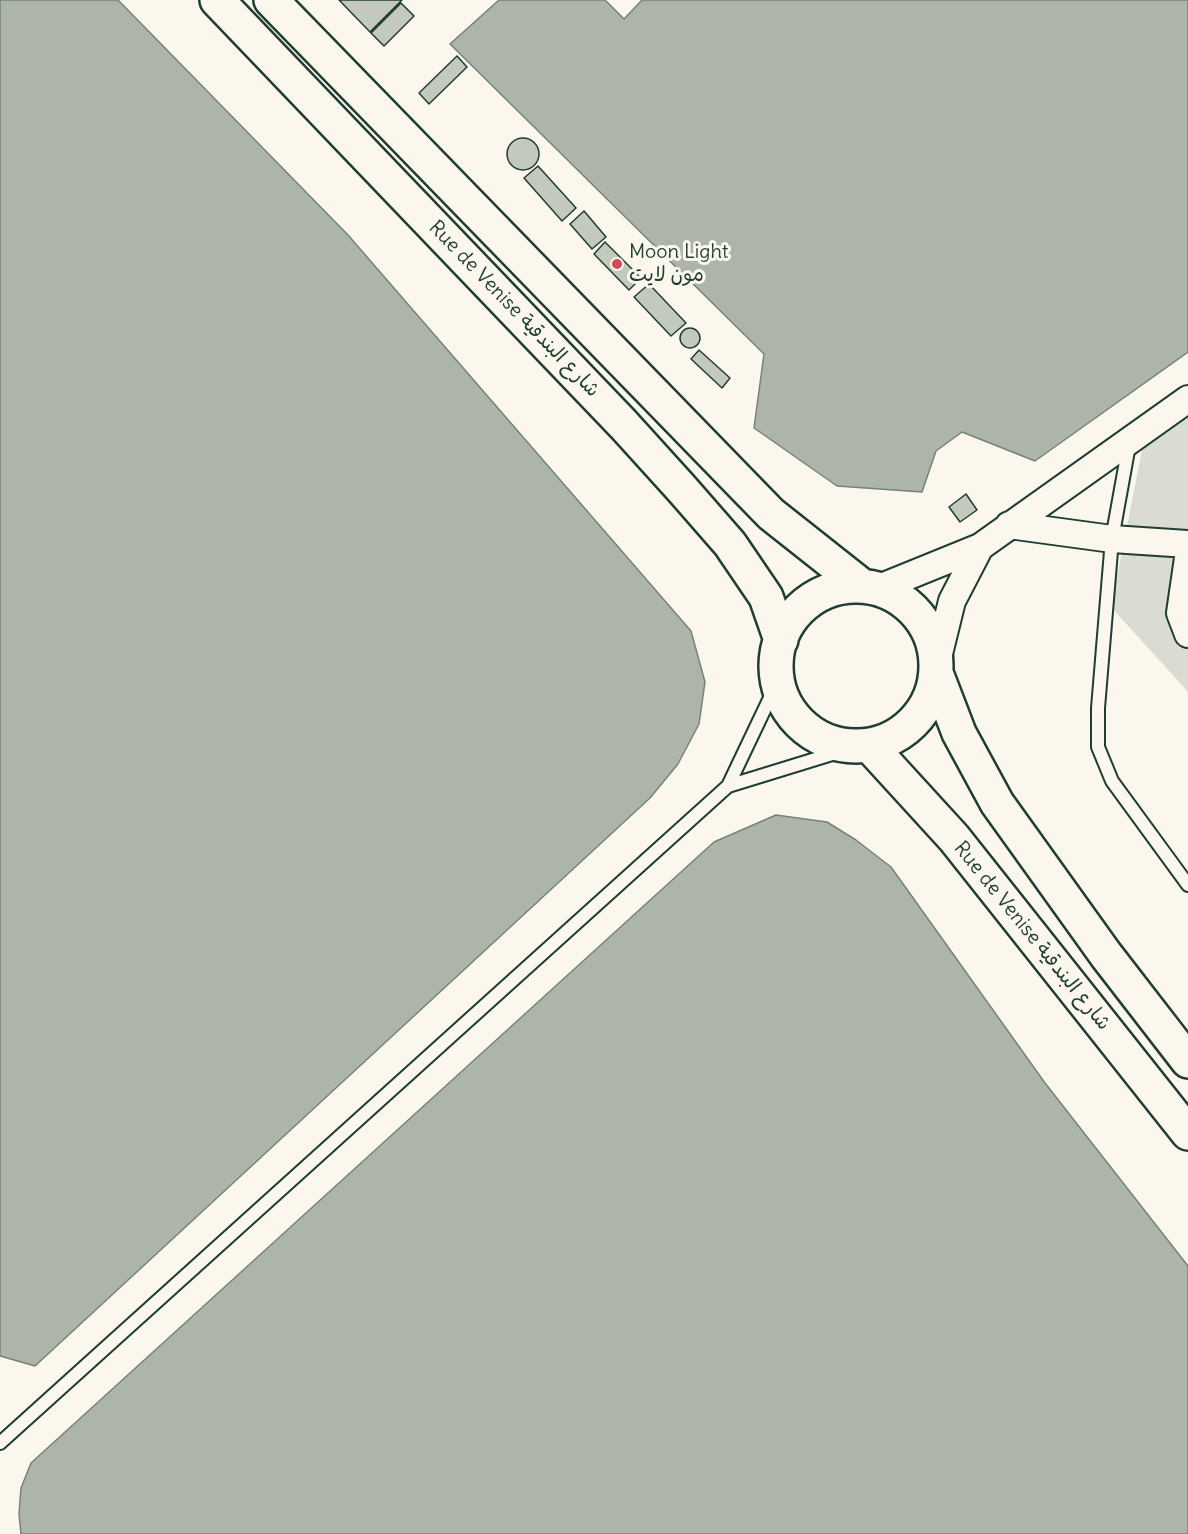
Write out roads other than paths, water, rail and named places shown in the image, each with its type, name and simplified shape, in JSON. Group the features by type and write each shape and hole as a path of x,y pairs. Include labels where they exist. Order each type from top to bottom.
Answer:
{"main road":[{"name":"Rue de Venise شارع البندقية","path":"217,0 624,425 717,529 766,597 781,640"},
{"name":"Rue de Venise شارع البندقية","path":"271,0 771,514 870,587"},
{"path":"936,670 925,707 914,721 886,741 864,746 836,744 815,735 798,721 785,703 778,681 776,660 781,640 793,616 812,599 836,588 870,587 902,599 921,618 932,640 936,670 960,733 997,803 1106,955 1188,1061"},
{"name":"Rue de Venise شارع البندقية","path":"864,746 954,838 1188,1133"}],"street":[{"path":"870,587 980,547 1188,399"},
{"path":"1009,525 1112,539 1188,543"},
{"path":"936,670 952,601 980,547"},
{"path":"1188,558 1180,613 1188,634"}],"lane":[{"path":"1130,441 1112,539 1098,708 1098,747 1112,781 1188,885"},
{"path":"0,1443 728,786 778,681"},
{"path":"728,786 864,746"}],"place":[{"name":"Moon Light مون لايت","path":"617,264"}]}
